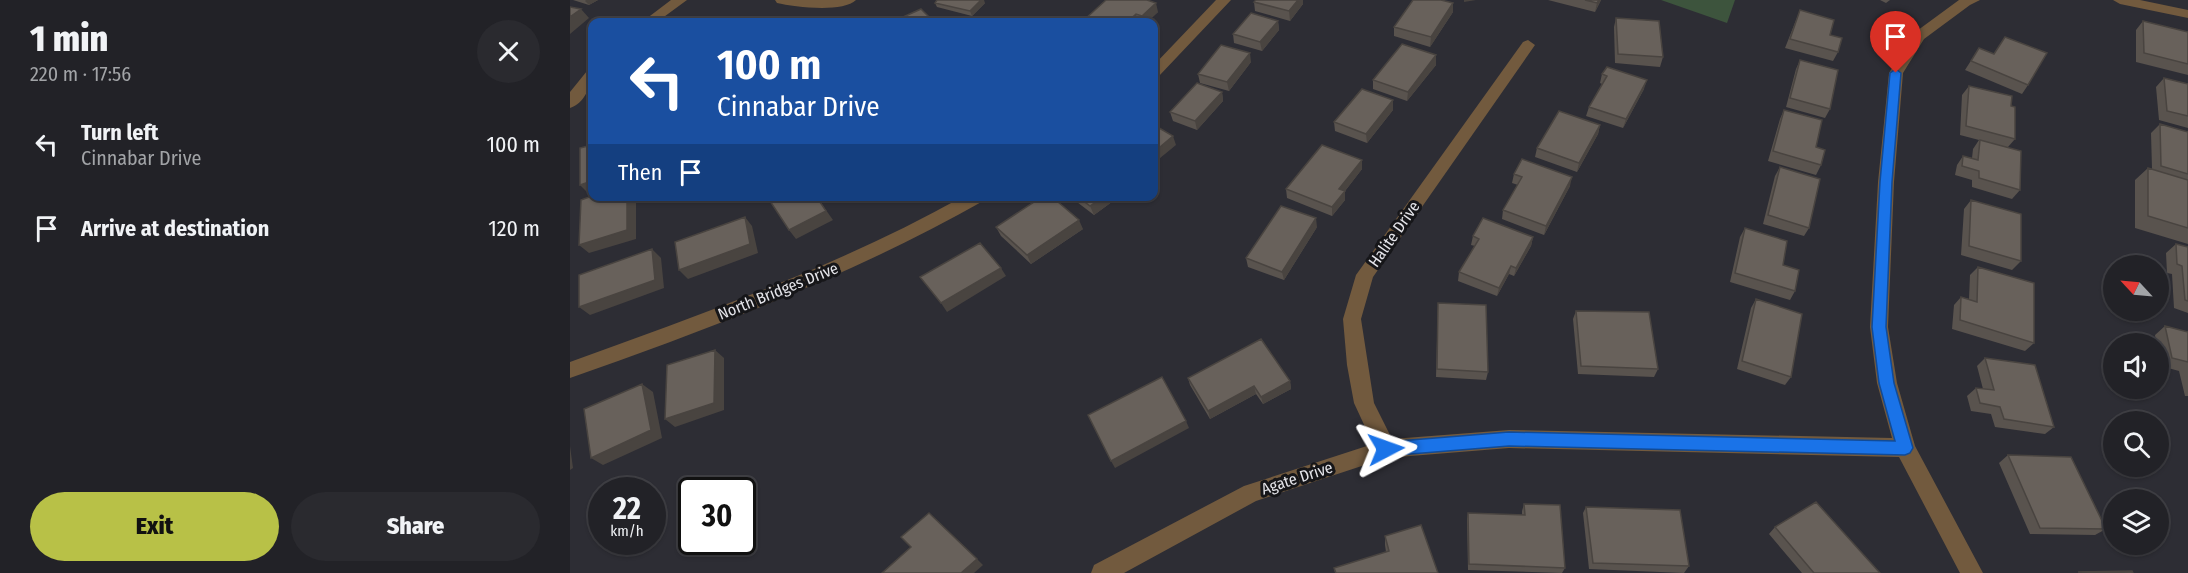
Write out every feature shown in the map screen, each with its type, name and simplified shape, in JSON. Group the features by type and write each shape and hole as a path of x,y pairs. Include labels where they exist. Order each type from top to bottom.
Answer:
{"street":[{"path":"655,18 680,0"},
{"path":"782,0 811,5 849,0"},
{"path":"1158,69 1224,0"},
{"path":"1968,0 1919,36 1896,73 1886,182 1879,327 1887,383 1905,448 1972,573"},
{"path":"2120,0 2188,14"},
{"name":"Halite Drive","path":"1386,449 1364,404 1357,365 1352,319 1365,275 1528,45"},
{"path":"570,103 588,79"},
{"name":"North Bridges Drive","path":"570,370 799,285 880,249 970,201"},
{"name":"Agate Drive","path":"1102,573 1251,493 1386,449 1509,439 1905,448"}],"green space":[{"path":"1661,0 1735,0 1727,23"}],"building":[{"path":"937,0 981,0 970,11 935,3"},
{"path":"1106,0 1147,0 1156,3 1142,16 1136,14 1132,18 1086,18"},
{"path":"1256,0 1298,0 1289,11 1254,2"},
{"path":"1413,0 1441,0 1453,3 1431,37 1394,27"},
{"path":"570,7 581,9 570,17"},
{"path":"921,9 930,18 901,18"},
{"path":"1800,10 1834,20 1830,35 1842,38 1838,52 1790,39"},
{"path":"1251,13 1278,21 1260,42 1233,34"},
{"path":"1616,18 1659,21 1663,57 1618,54"},
{"path":"2143,21 2188,32 2188,64 2144,53"},
{"path":"2005,37 2047,53 2028,85 1971,61 1979,48 1994,54"},
{"path":"1402,44 1436,55 1408,92 1373,80"},
{"path":"1221,45 1250,53 1227,82 1198,74"},
{"path":"1800,60 1838,70 1830,109 1790,98"},
{"path":"1607,67 1647,80 1626,119 1589,107 1607,76 1602,74"},
{"path":"2164,78 2188,84 2188,116 2167,111"},
{"path":"1197,83 1222,92 1195,121 1170,112"},
{"path":"1969,86 2012,96 2011,106 2015,107 2015,139 1966,126"},
{"path":"1362,89 1393,100 1366,134 1334,122"},
{"path":"1784,110 1822,120 1816,147 1825,150 1821,165 1773,151"},
{"path":"1559,111 1600,125 1579,163 1537,148"},
{"path":"2160,124 2188,132 2188,174 2161,166"},
{"path":"1158,127 1173,136 1158,149"},
{"path":"1980,140 2021,151 2020,190 1979,178 1979,171 1962,166 1963,156 1978,160"},
{"path":"1322,145 1362,160 1339,189 1345,191 1332,207 1286,189"},
{"path":"588,146 588,182 580,185 580,148"},
{"path":"1522,159 1572,177 1546,226 1503,210 1522,177 1514,174"},
{"path":"1780,167 1820,179 1809,228 1768,215"},
{"path":"2148,168 2188,180 2188,228 2148,216"},
{"path":"588,197 588,201 627,201 627,230 579,245 581,200"},
{"path":"1971,200 2021,214 2021,261 1969,246"},
{"path":"770,201 819,201 826,211 789,230"},
{"path":"1035,201 1057,201 1079,220 1027,255 996,227"},
{"path":"1084,201 1097,201 1090,206"},
{"path":"1281,206 1316,218 1282,272 1246,258"},
{"path":"745,217 750,244 679,270 675,242"},
{"path":"1483,218 1533,237 1516,268 1511,266 1499,288 1459,272 1479,239 1473,236"},
{"path":"1745,228 1787,241 1783,265 1799,270 1795,291 1735,273"},
{"path":"980,243 1001,268 941,303 920,277"},
{"path":"2176,244 2188,247 2188,301 2185,300 2182,266 2177,264"},
{"path":"652,249 655,280 579,307 579,275"},
{"path":"1978,267 2034,283 2034,343 1960,320 1961,297 1977,302"},
{"path":"1756,299 1802,314 1791,377 1742,361"},
{"path":"1438,303 1486,305 1488,372 1437,369"},
{"path":"1576,311 1649,312 1658,369 1581,366"},
{"path":"2165,326 2188,332 2188,362 2172,358 2169,333 2167,333"},
{"path":"1261,339 1290,381 1261,397 1254,386 1208,411 1188,378"},
{"path":"715,350 714,403 665,419 667,365"},
{"path":"1985,358 2035,365 2054,427 2004,419 2000,407 1980,403 1976,388 1994,390"},
{"path":"1162,377 1186,421 1111,461 1088,415"},
{"path":"642,384 651,430 591,458 584,409"},
{"path":"2008,455 2071,457 2103,523 2103,529 2040,528"},
{"path":"1816,502 1880,573 1814,573 1775,527"},
{"path":"1524,504 1560,505 1565,568 1469,564 1468,513 1525,515"},
{"path":"1586,507 1680,510 1689,566 1593,563"},
{"path":"929,513 977,559 961,573 882,573 911,547 901,537"},
{"path":"1421,525 1438,573 1336,573 1334,568 1389,551 1385,536"},
{"path":"2132,571 2133,573 2078,572"}],"route":[{"path":"1386,449 1509,439 1905,448 1887,383 1879,327 1886,182 1896,73"}]}
